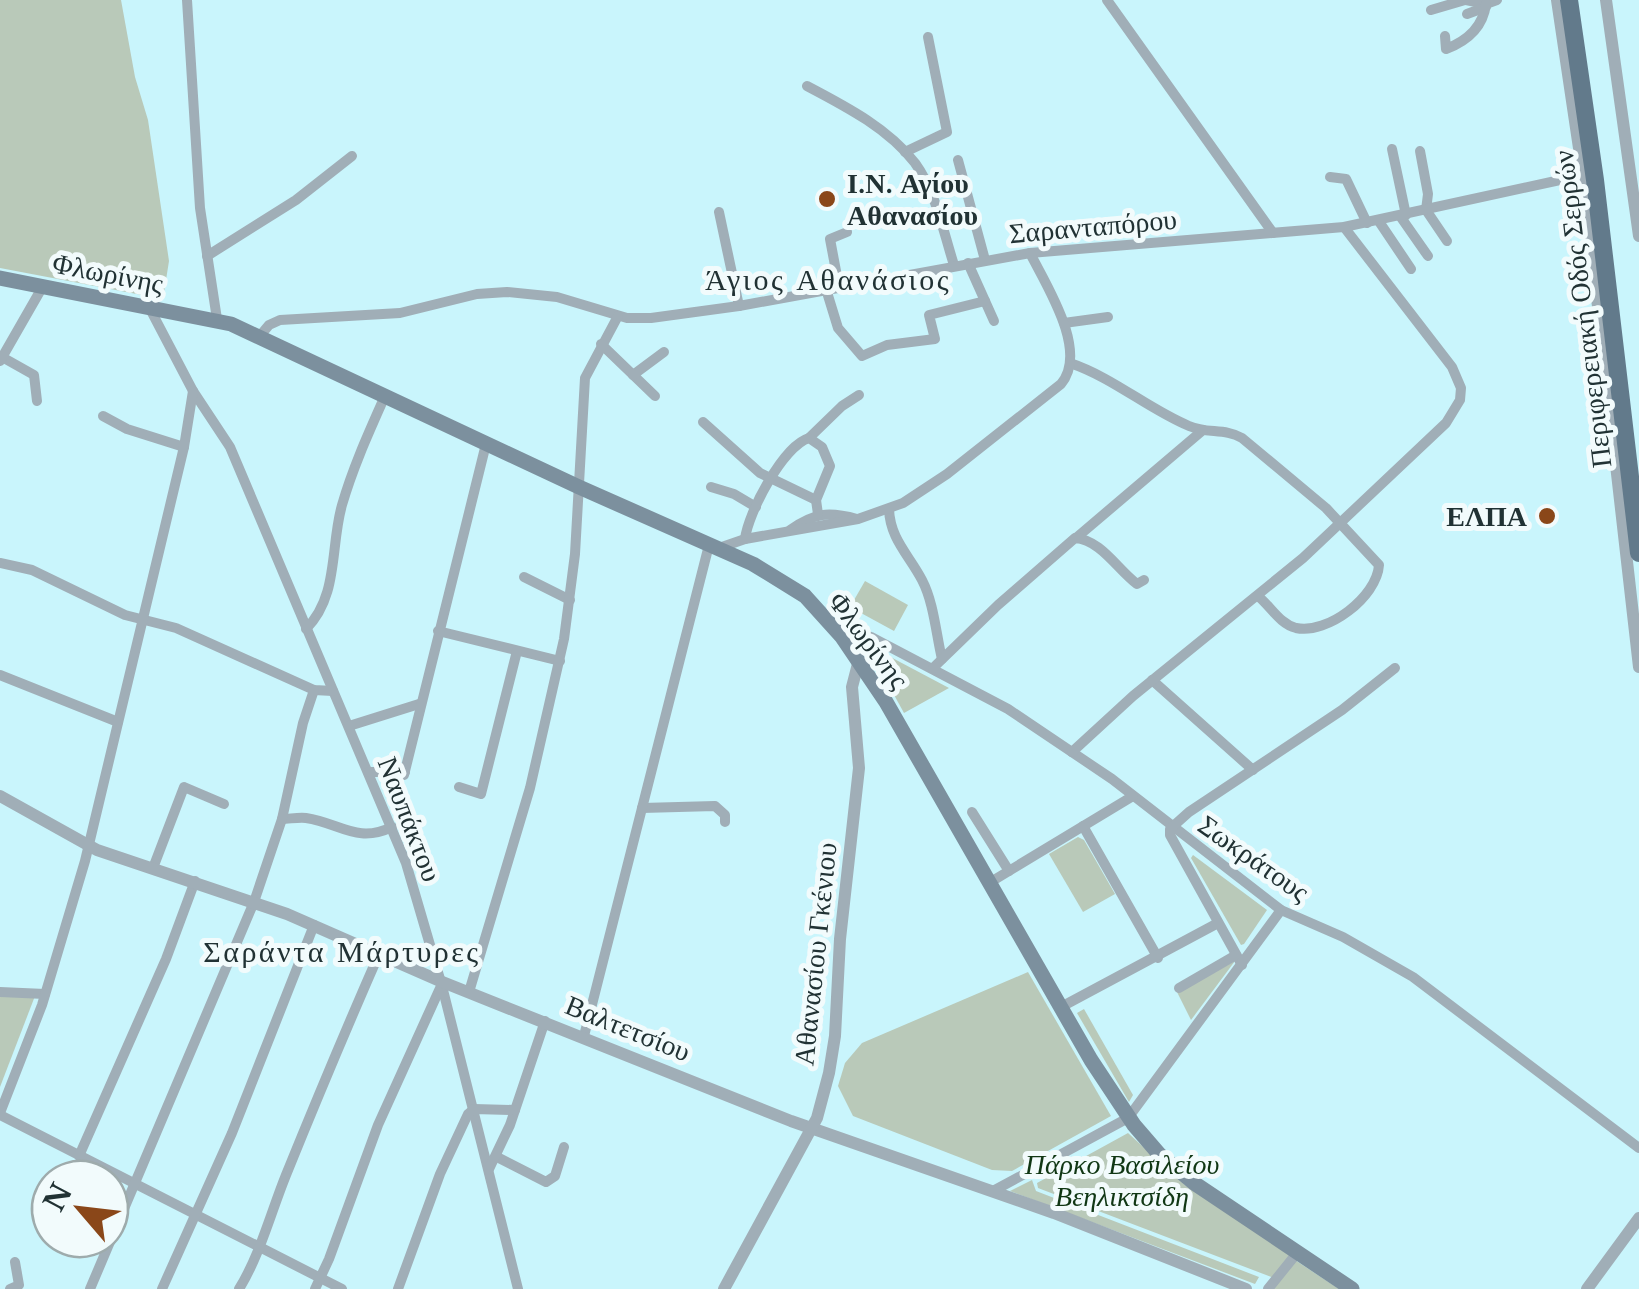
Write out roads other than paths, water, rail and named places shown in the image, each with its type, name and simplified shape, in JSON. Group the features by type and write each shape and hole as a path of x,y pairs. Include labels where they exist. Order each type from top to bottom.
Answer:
{"main road":[{"name":"Περιφερειακή Οδός Σερρών","path":"1569,0 1595,180 1639,553"},
{"name":"Φλωρίνης","path":"0,278 218,320 785,582 814,604 859,660 1128,1118 1177,1170 1352,1289"}],"street":[{"path":"187,0 197,169 218,320"},
{"path":"1107,0 1273,233"},
{"path":"1432,10 1466,0 1490,4"},
{"path":"1557,0 1583,175 1639,668"},
{"path":"1606,0 1639,236"},
{"path":"1467,14 1490,4"},
{"path":"1445,36 1446,48 1470,37 1490,4"},
{"path":"905,152 948,132 928,37"},
{"path":"807,86 863,116 905,152 930,190 954,265"},
{"path":"1392,149 1404,198 1403,216 1428,256"},
{"path":"1420,151 1426,210 1447,242"},
{"path":"207,256 296,200 352,156"},
{"path":"958,160 985,260"},
{"name":"Σαρανταπόρου","path":"260,337 265,328 280,320 400,313 498,292 556,297 618,316 651,318 740,306 1030,253 1344,227 1583,175"},
{"path":"1330,177 1346,179 1372,222 1411,268"},
{"path":"1404,198 1426,181"},
{"path":"720,212 740,306"},
{"path":"1072,752 1152,680 1259,597 1341,523 1446,423 1460,400 1452,367 1344,227"},
{"path":"839,287 830,239 847,232"},
{"path":"584,1036 713,546 858,520 889,508 921,492 1066,378 1070,363 1064,323 1030,253"},
{"path":"968,263 994,322"},
{"path":"37,401 34,375 1,359 43,286"},
{"path":"826,290 838,328 862,356 888,344 935,339 929,315 985,301"},
{"name":"Ναυπάκτου","path":"149,307 193,391 230,447 406,863 441,983 518,1289"},
{"path":"469,992 530,788 560,661 570,600 584,383 618,316"},
{"path":"1064,323 1108,317"},
{"path":"602,344 655,396"},
{"path":"633,375 664,352"},
{"path":"1070,363 1185,424 1242,438 1341,523 1379,566 1376,578 1359,601 1319,626 1300,629 1281,620 1259,597"},
{"path":"193,391 184,447 89,846 45,994 0,1114 258,1247 317,1284 342,1289"},
{"path":"745,539 756,507 793,447 859,395"},
{"path":"306,630 333,578 333,544 344,500 385,396"},
{"path":"104,416 127,429 184,447"},
{"path":"702,422 740,458 816,500"},
{"path":"933,668 1075,538 1203,430"},
{"path":"809,438 824,450 830,466 816,500 818,514"},
{"path":"369,772 404,774 486,444"},
{"path":"711,487 756,507"},
{"path":"889,508 890,526 922,581 942,659"},
{"path":"787,532 818,514 834,512 858,520"},
{"path":"1075,538 1102,550 1137,584 1144,580"},
{"path":"0,562 32,570 106,608 186,632 314,690 333,691"},
{"path":"524,577 570,600"},
{"name":"Σωκράτους","path":"832,625 852,628 992,699 1133,796 1281,910 1343,937 1413,977 1639,1148"},
{"path":"438,631 560,661"},
{"path":"459,787 481,794 517,651"},
{"name":"Αθανασίου Γκένιου","path":"724,1289 812,1129 834,1049 840,939 859,768 852,688 859,660"},
{"path":"1239,960 1170,835 1171,827 1342,710 1394,668"},
{"path":"0,675 118,722"},
{"path":"1152,680 1253,770"},
{"path":"90,1289 254,902 282,819 314,690"},
{"path":"349,726 419,704"},
{"path":"153,868 184,787 224,804"},
{"name":"Βαλτετσίου","path":"0,796 89,846 254,902 441,983 584,1036 812,1129 992,1192 1246,1289"},
{"path":"989,882 1133,796"},
{"path":"642,808 715,806 725,815 725,822"},
{"path":"972,812 1009,870"},
{"path":"282,819 305,817 374,836 392,827"},
{"path":"1083,826 1158,958"},
{"path":"79,1156 196,881"},
{"path":"992,1192 1128,1118 1239,960 1281,910"},
{"path":"1061,1007 1218,923"},
{"path":"162,1289 243,1106 314,925"},
{"path":"240,1289 379,954"},
{"path":"1178,988 1239,960"},
{"path":"317,1284 370,1143 441,983"},
{"path":"0,992 45,994"},
{"path":"489,1169 515,1110 545,1022"},
{"path":"398,1289 464,1120 474,1109 515,1110"},
{"path":"497,1156 550,1182 564,1147"},
{"path":"1587,1289 1639,1218"},
{"path":"1268,1289 1297,1253"},
{"path":"10,1289 19,1285 14,1262"}],"place":[{"name":"Ι.Ν. Αγίου Αθανασίου","path":"827,199"},
{"name":"ΕΛΠΑ","path":"1547,516"}],"district":[{"name":"Άγιος Αθανάσιος","path":"828,280"},
{"name":"Σαράντα Μάρτυρες","path":"342,952"}],"park label":[{"name":"Πάρκο Βασιλείου Βεηλικτσίδη","path":"1122,1180"}]}
